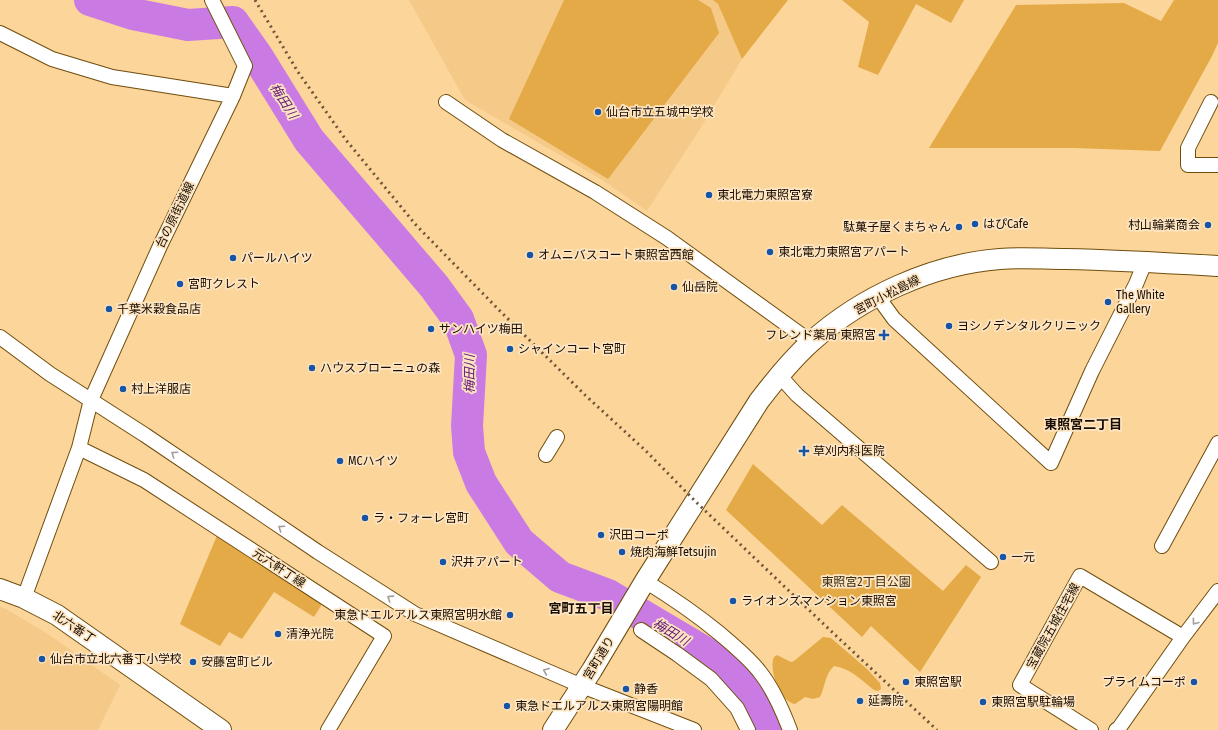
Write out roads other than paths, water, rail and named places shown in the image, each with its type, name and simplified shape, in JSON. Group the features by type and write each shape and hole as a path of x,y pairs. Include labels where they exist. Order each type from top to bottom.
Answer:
{"street":[{"name":"台の原街道線","path":"24,598 80,448 91,400 160,246 233,96 245,66 213,2"},
{"path":"0,33 52,59 112,77 233,96"},
{"path":"446,102 502,140 595,192 661,234 811,342"},
{"path":"1211,102 1188,148 1188,164 1218,165"},
{"name":"宮町小松島線","path":"644,583 760,401 779,375 811,342 831,326 862,305 902,284 932,273 976,262 1000,259 1021,258 1218,266"},
{"path":"878,297 894,319 1051,463 1092,371 1145,262"},
{"path":"0,337 50,374 145,435 318,552 415,614 582,686 694,730"},
{"path":"779,375 797,395 991,562"},
{"path":"546,455 557,437"},
{"path":"1162,546 1218,443"},
{"name":"元六軒丁線","path":"80,448 144,480 384,636 328,730"},
{"name":"宝蔵院五城住宅線","path":"1091,730 1019,684 1080,576 1183,637"},
{"path":"644,583 664,592 701,619 743,653 759,670 770,686 790,730"},
{"name":"宮町通り","path":"553,730 582,686 644,583"},
{"name":"北六番丁","path":"0,589 24,598 57,614 221,730"},
{"path":"1119,729 1183,637 1218,591"},
{"path":"641,630 711,679 737,708 748,730"}],"waterway":[{"name":"梅田川","path":"90,0 133,14 188,25 233,22 257,56 309,140 434,286 458,319 471,355 467,426 469,452 481,483 519,542 560,577 608,595 716,659 749,688 772,730"}],"railway":[{"path":"255,0 298,72 346,140 416,225 585,395 646,451 696,502 937,730"}],"place":[{"name":"仙台市立五城中学校","path":"598,112"},
{"name":"東北電力東照宮寮","path":"709,195"},
{"name":"はぴCafe","path":"975,224"},
{"name":"村山輪業商会","path":"1208,225"},
{"name":"駄菓子屋くまちゃん","path":"959,227"},
{"name":"東北電力東照宮アパート","path":"770,252"},
{"name":"オムニバスコート東照宮西館","path":"530,255"},
{"name":"パールハイツ","path":"233,258"},
{"name":"宮町クレスト","path":"180,284"},
{"name":"仙岳院","path":"674,287"},
{"name":"The White Gallery","path":"1108,302"},
{"name":"千葉米穀食品店","path":"109,309"},
{"name":"ヨシノデンタルクリニック","path":"949,326"},
{"name":"サンハイツ梅田","path":"431,329"},
{"name":"フレンド薬局 東照宮","path":"884,335"},
{"name":"シャインコート宮町","path":"510,349"},
{"name":"ハウスブローニュの森","path":"312,368"},
{"name":"村上洋服店","path":"123,389"},
{"name":"草刈内科医院","path":"804,451"},
{"name":"MCハイツ","path":"340,461"},
{"name":"ラ・フォーレ宮町","path":"365,518"},
{"name":"沢田コーポ","path":"601,535"},
{"name":"焼肉海鮮Tetsujin","path":"622,552"},
{"name":"一元","path":"1003,557"},
{"name":"沢井アパート","path":"443,562"},
{"name":"ライオンズマンション東照宮","path":"733,601"},
{"name":"東急ドエルアルス東照宮明水館","path":"510,615"},
{"name":"清浄光院","path":"278,634"},
{"name":"仙台市立北六番丁小学校","path":"42,659"},
{"name":"安藤宮町ビル","path":"193,662"},
{"name":"東照宮駅","path":"906,682"},
{"name":"プライムコーポ","path":"1194,682"},
{"name":"静香","path":"626,689"},
{"name":"延壽院","path":"860,701"},
{"name":"東照宮駅駐輪場","path":"983,702"},
{"name":"東急ドエルアルス東照宮陽明館","path":"507,706"}],"district":[{"name":"東照宮二丁目","path":"1083,424"},
{"name":"宮町五丁目","path":"581,608"}],"park label":[{"name":"東照宮2丁目公園","path":"866,582"}]}
